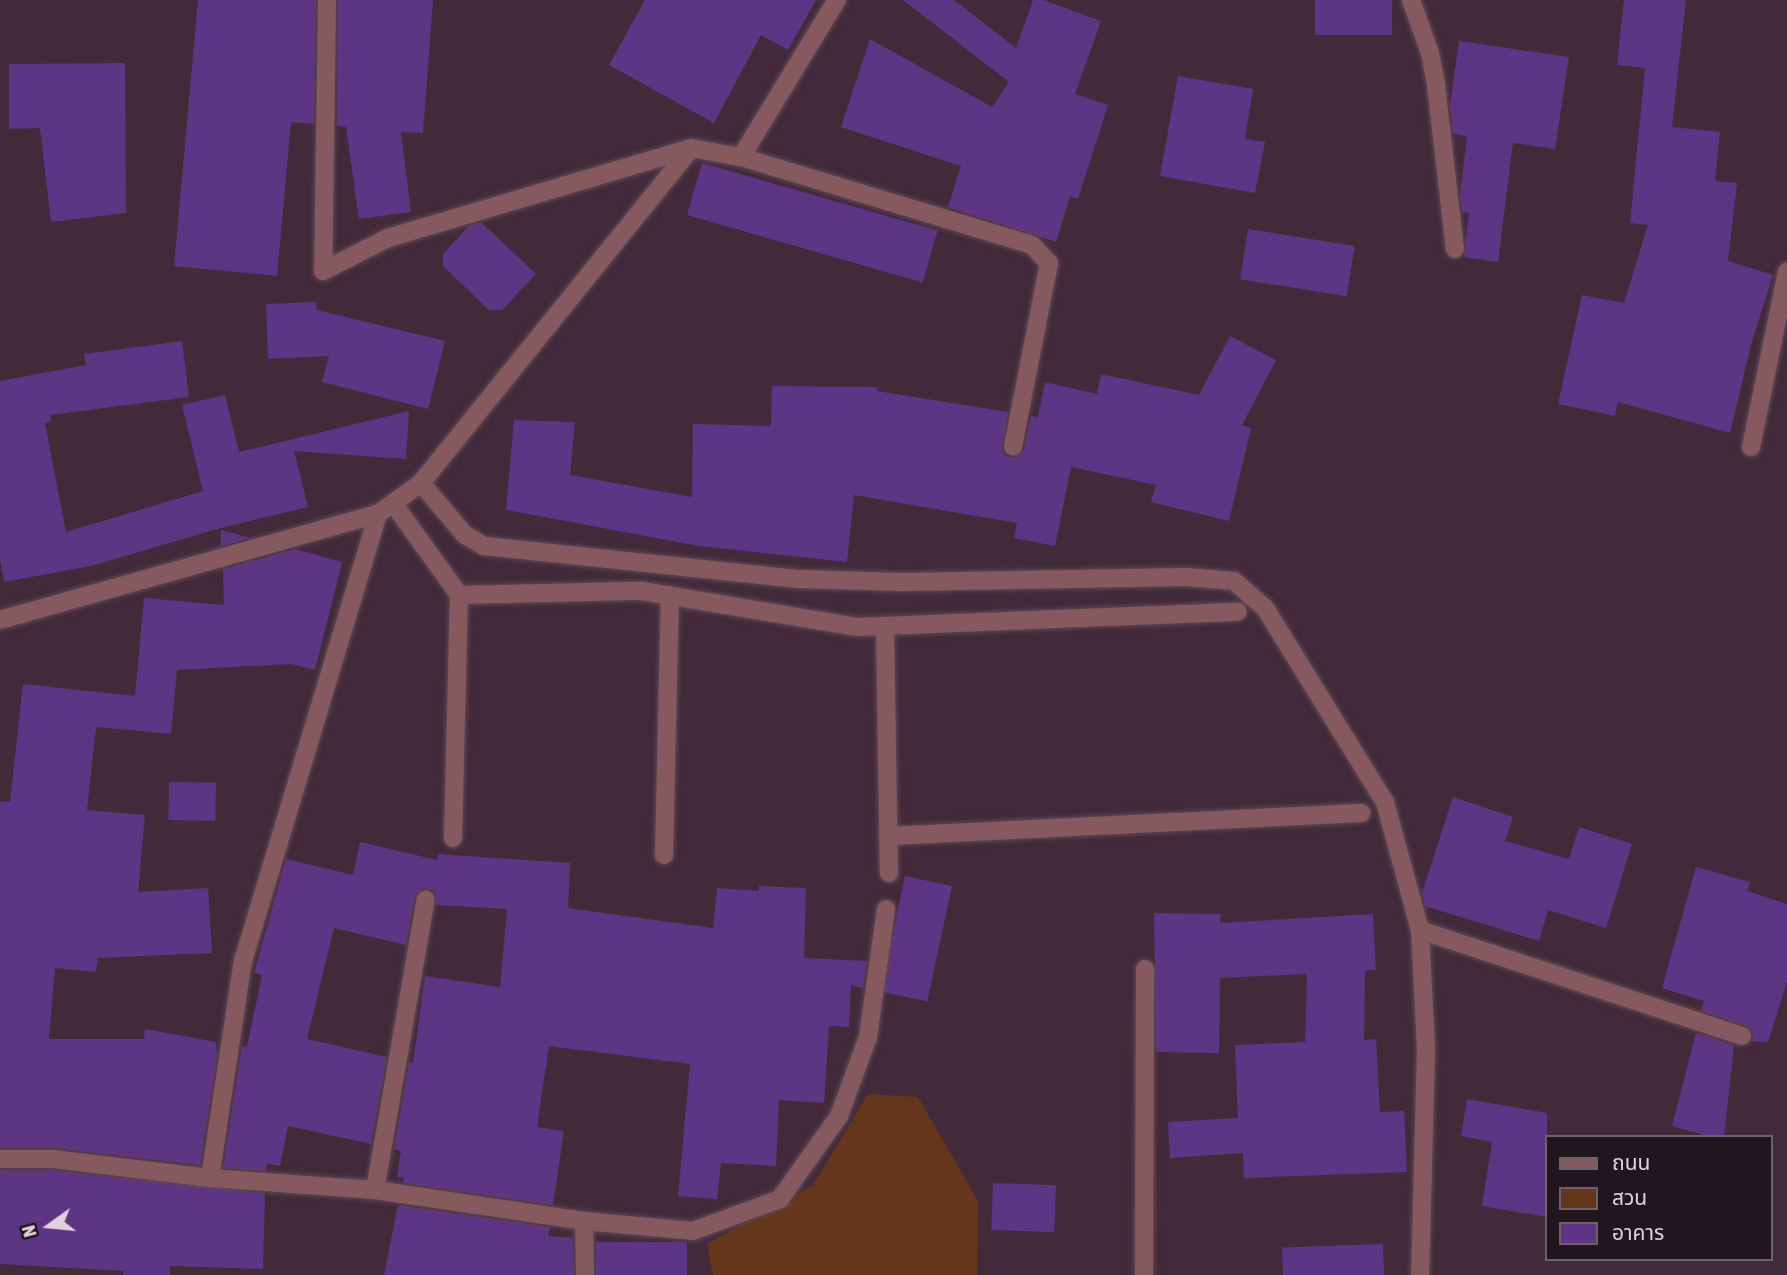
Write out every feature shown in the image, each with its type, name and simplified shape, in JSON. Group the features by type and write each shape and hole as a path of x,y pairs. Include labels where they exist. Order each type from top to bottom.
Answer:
{"street":[{"path":"327,0 323,271 388,238 691,148 741,157 1032,245 1049,263 1013,447"},
{"path":"741,157 837,0"},
{"path":"1411,0 1430,53 1436,85 1455,250"},
{"path":"0,620 385,509 421,483 691,148"},
{"path":"1751,447 1787,272"},
{"path":"421,483 465,535 484,546 799,579 902,582 1017,577 1185,577 1234,582 1265,608 1385,802 1420,930 1426,1050 1420,1275"},
{"path":"385,509 459,595 453,838"},
{"path":"210,1178 243,961 385,509"},
{"path":"459,595 642,591 858,627 1238,612"},
{"path":"664,855 670,596"},
{"path":"885,626 888,873"},
{"path":"888,835 1361,813"},
{"path":"375,1190 426,899"},
{"path":"0,1160 53,1158 210,1178 375,1190 584,1221 694,1231 780,1199 839,1116 869,1037 886,909"},
{"path":"1420,930 1742,1036"},
{"path":"1144,1275 1145,969"},
{"path":"584,1221 585,1275"}],"green space":[{"path":"868,1094 918,1097 978,1201 977,1275 713,1275 707,1244 813,1185"}],"building":[{"path":"198,0 316,0 314,124 291,122 277,276 174,266"},
{"path":"338,0 433,0 423,133 401,132 411,212 359,219 346,127 337,126"},
{"path":"645,0 816,0 788,50 761,35 714,123 609,65"},
{"path":"903,0 954,0 1016,48 1033,0 1043,0 1101,21 1075,94 1108,105 1078,199 1070,196 1056,242 948,207 961,166 841,127 870,39 992,107 1009,82"},
{"path":"1315,0 1392,0 1392,35 1315,35"},
{"path":"1624,0 1686,0 1672,127 1720,132 1715,181 1737,183 1728,261 1773,275 1751,345 1730,433 1618,402 1615,416 1558,404 1582,295 1624,303 1648,225 1630,223 1645,68 1617,65"},
{"path":"1459,41 1569,57 1555,149 1513,143 1498,262 1464,257 1469,213 1462,212 1460,194 1467,136 1453,134 1450,105"},
{"path":"125,63 126,213 51,222 40,128 9,129 9,64"},
{"path":"1178,76 1253,89 1245,139 1265,142 1255,193 1160,176"},
{"path":"702,163 938,231 923,282 687,215"},
{"path":"481,222 536,274 502,310 489,310 443,266 443,254 469,226"},
{"path":"1248,229 1355,246 1347,296 1240,279"},
{"path":"316,302 317,310 445,341 428,409 322,382 329,356 268,359 266,304"},
{"path":"1230,336 1276,360 1242,425 1251,428 1229,521 1151,502 1156,485 1071,467 1055,546 1014,538 1017,523 854,495 847,562 699,546 506,510 514,420 575,422 570,475 692,497 693,424 771,426 772,386 877,387 877,391 1008,412 1002,450 1006,456 1016,458 1024,449 1031,416 1038,417 1045,382 1097,394 1101,374 1199,395"},
{"path":"182,341 189,397 50,415 52,421 45,423 66,532 203,491 182,405 225,395 239,452 409,411 406,459 294,451 308,507 217,529 91,566 4,582 0,559 0,381 86,365 84,354"},
{"path":"221,530 251,538 221,546"},
{"path":"295,549 342,562 315,670 291,664 177,670 171,734 96,727 87,810 145,815 138,892 208,888 212,953 98,958 96,972 55,968 49,1039 144,1039 145,1029 216,1042 217,1058 200,1165 54,1148 0,1148 0,801 10,802 23,684 135,696 144,598 224,605 223,569"},
{"path":"169,782 216,783 215,821 168,820"},
{"path":"1453,797 1513,817 1505,841 1569,859 1579,827 1632,844 1606,928 1548,910 1539,941 1425,906 1422,893"},
{"path":"360,842 437,860 438,854 570,863 568,908 713,928 717,888 759,891 759,886 806,888 804,958 867,961 863,988 851,985 849,1027 829,1026 824,1103 779,1100 776,1166 721,1163 717,1199 678,1196 690,1064 549,1046 537,1127 564,1131 553,1205 403,1183 404,1178 397,1177 401,1151 394,1149 409,1062 413,1063 425,976 500,987 507,909 437,905 434,891 423,888 415,896 406,945 334,928 307,1039 387,1057 371,1144 288,1126 280,1166 267,1163 266,1171 223,1168 242,1046 247,1047 262,975 254,973 286,859 353,875"},
{"path":"1696,867 1750,882 1747,891 1787,904 1787,982 1768,1042 1752,1041 1753,1033 1746,1026 1701,1011 1704,1001 1662,988"},
{"path":"905,876 952,886 927,1001 880,991"},
{"path":"1154,913 1221,914 1220,923 1373,914 1376,970 1365,971 1364,1040 1376,1039 1380,1112 1404,1111 1407,1172 1244,1178 1243,1153 1170,1158 1168,1122 1238,1118 1235,1045 1305,1042 1307,974 1220,978 1219,1053 1156,1052"},
{"path":"1696,1033 1734,1045 1724,1135 1704,1135 1672,1126"},
{"path":"1467,1099 1547,1113 1546,1217 1482,1206 1492,1142 1461,1136"},
{"path":"0,1170 52,1170 265,1193 263,1269 170,1266 170,1275 123,1275 124,1271 0,1264"},
{"path":"993,1183 1056,1185 1054,1232 991,1230"},
{"path":"398,1205 550,1227 548,1236 573,1238 574,1275 384,1275"},
{"path":"596,1242 687,1242 687,1275 596,1275"},
{"path":"1383,1244 1384,1275 1283,1275 1282,1248"}]}
